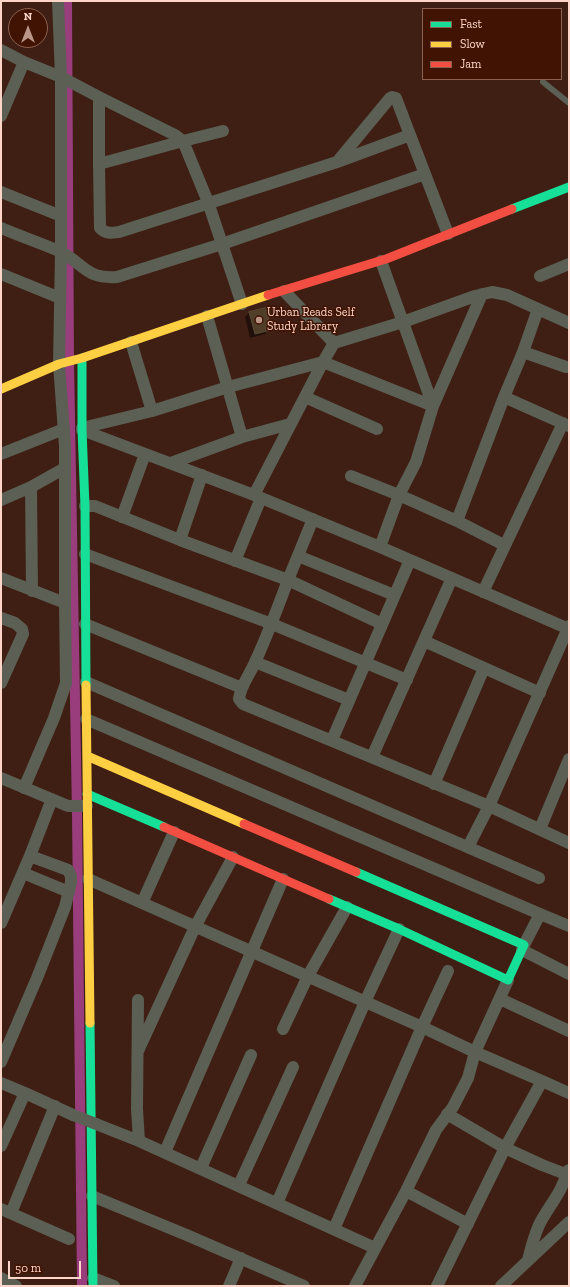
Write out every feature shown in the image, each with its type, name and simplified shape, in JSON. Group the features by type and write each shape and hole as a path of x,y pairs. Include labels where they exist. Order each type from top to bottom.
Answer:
{"street":[{"path":"24,788 54,718 66,683 65,468 60,298 61,78 58,4 46,1"},
{"path":"1,50 61,78 175,135 183,141 208,202 242,304"},
{"path":"1,116 24,62"},
{"path":"99,97 100,228 109,233 119,232 208,202 337,162 410,135"},
{"path":"337,162 392,97 394,97 397,99 448,234"},
{"path":"99,164 223,131"},
{"path":"1,228 61,252 92,275 108,278 117,277 222,244 425,174"},
{"path":"1,388 61,364 381,260 569,187"},
{"path":"1,192 61,216"},
{"path":"381,260 433,406"},
{"path":"540,276 569,264"},
{"path":"1,274 60,298"},
{"path":"284,291 334,343"},
{"path":"235,561 257,497 290,424 334,343 403,322 482,294 492,292 500,293 569,323"},
{"path":"380,547 399,495 416,462 433,406 482,294"},
{"path":"457,521 523,352 538,309"},
{"path":"207,316 242,437"},
{"path":"131,342 152,410"},
{"path":"523,352 566,367"},
{"path":"81,358 85,506 87,756 85,802 88,879 93,1282 114,1286"},
{"path":"82,429 228,387 323,362 433,406"},
{"path":"304,397 377,429"},
{"path":"482,592 504,545 566,425 504,398"},
{"path":"171,464 242,437 290,424"},
{"path":"1,454 64,429"},
{"path":"82,429 313,519 569,628 489,806 468,847"},
{"path":"122,517 145,454"},
{"path":"1,500 31,487 65,468"},
{"path":"180,540 202,475"},
{"path":"351,476 399,495 457,521 504,545"},
{"path":"31,487 32,590"},
{"path":"85,506 95,506 180,540 288,580 382,624"},
{"path":"313,519 272,624 242,688 239,699 243,704 489,806 569,843"},
{"path":"85,554 272,624 407,680"},
{"path":"298,556 394,595"},
{"path":"332,740 410,560"},
{"path":"1,578 66,603"},
{"path":"372,757 452,578"},
{"path":"1,618 19,626 22,629 22,634 1,683"},
{"path":"85,624 242,688"},
{"path":"424,641 540,693"},
{"path":"255,662 349,700"},
{"path":"434,784 484,668"},
{"path":"86,682 539,878"},
{"path":"86,719 569,926"},
{"path":"87,756 523,948 569,974"},
{"path":"540,829 569,759"},
{"path":"1,778 68,806 85,802 174,832 399,929 508,980"},
{"path":"1,924 52,800"},
{"path":"142,903 174,832"},
{"path":"1,1062 37,978 65,907 69,892 71,876 68,870 30,856"},
{"path":"138,1051 195,927 233,857"},
{"path":"22,873 69,892"},
{"path":"88,879 569,1093"},
{"path":"164,1152 283,879"},
{"path":"283,1029 308,976 347,907"},
{"path":"355,1286 406,1191 436,1130 456,1102 468,1078 475,1052 540,914"},
{"path":"277,1203 365,1002 399,929"},
{"path":"334,1229 448,971"},
{"path":"500,999 569,1031"},
{"path":"138,1000 137,1109 139,1141"},
{"path":"201,1168 251,1055"},
{"path":"239,1185 293,1066"},
{"path":"437,1286 504,1148 542,1081"},
{"path":"1,1083 73,1115 139,1141 201,1168 375,1248"},
{"path":"1,1146 26,1093"},
{"path":"55,1106 6,1211 69,1239"},
{"path":"447,1114 504,1148 542,1166 563,1173 568,1171"},
{"path":"528,1260 536,1231 563,1183 568,1171"},
{"path":"406,1191 468,1224"},
{"path":"92,1196 304,1286"},
{"path":"501,1286 569,1222"},
{"path":"229,1286 241,1258"},
{"path":"1,1278 16,1286"}],"lane":[{"path":"543,82 569,103"}],"building":[{"path":"266,308 271,330 255,334 249,312"}],"waterway":[{"path":"67,1 69,361 77,813 82,1286"}],"traffic: fast":[{"path":"512,209 569,187"},
{"path":"82,358 86,685"},
{"path":"87,794 164,827"},
{"path":"329,899 399,929 508,980 524,945 356,872"},
{"path":"90,1023 93,1286"}],"traffic: slow":[{"path":"1,389 59,364 82,358 268,295"},
{"path":"86,685 90,1023"},
{"path":"87,756 244,824"}],"traffic: jam":[{"path":"268,295 386,259 512,209"},
{"path":"244,824 356,872"},
{"path":"164,827 329,899"}],"place":[{"name":"Urban Reads Self Study Library","path":"259,320"}]}
